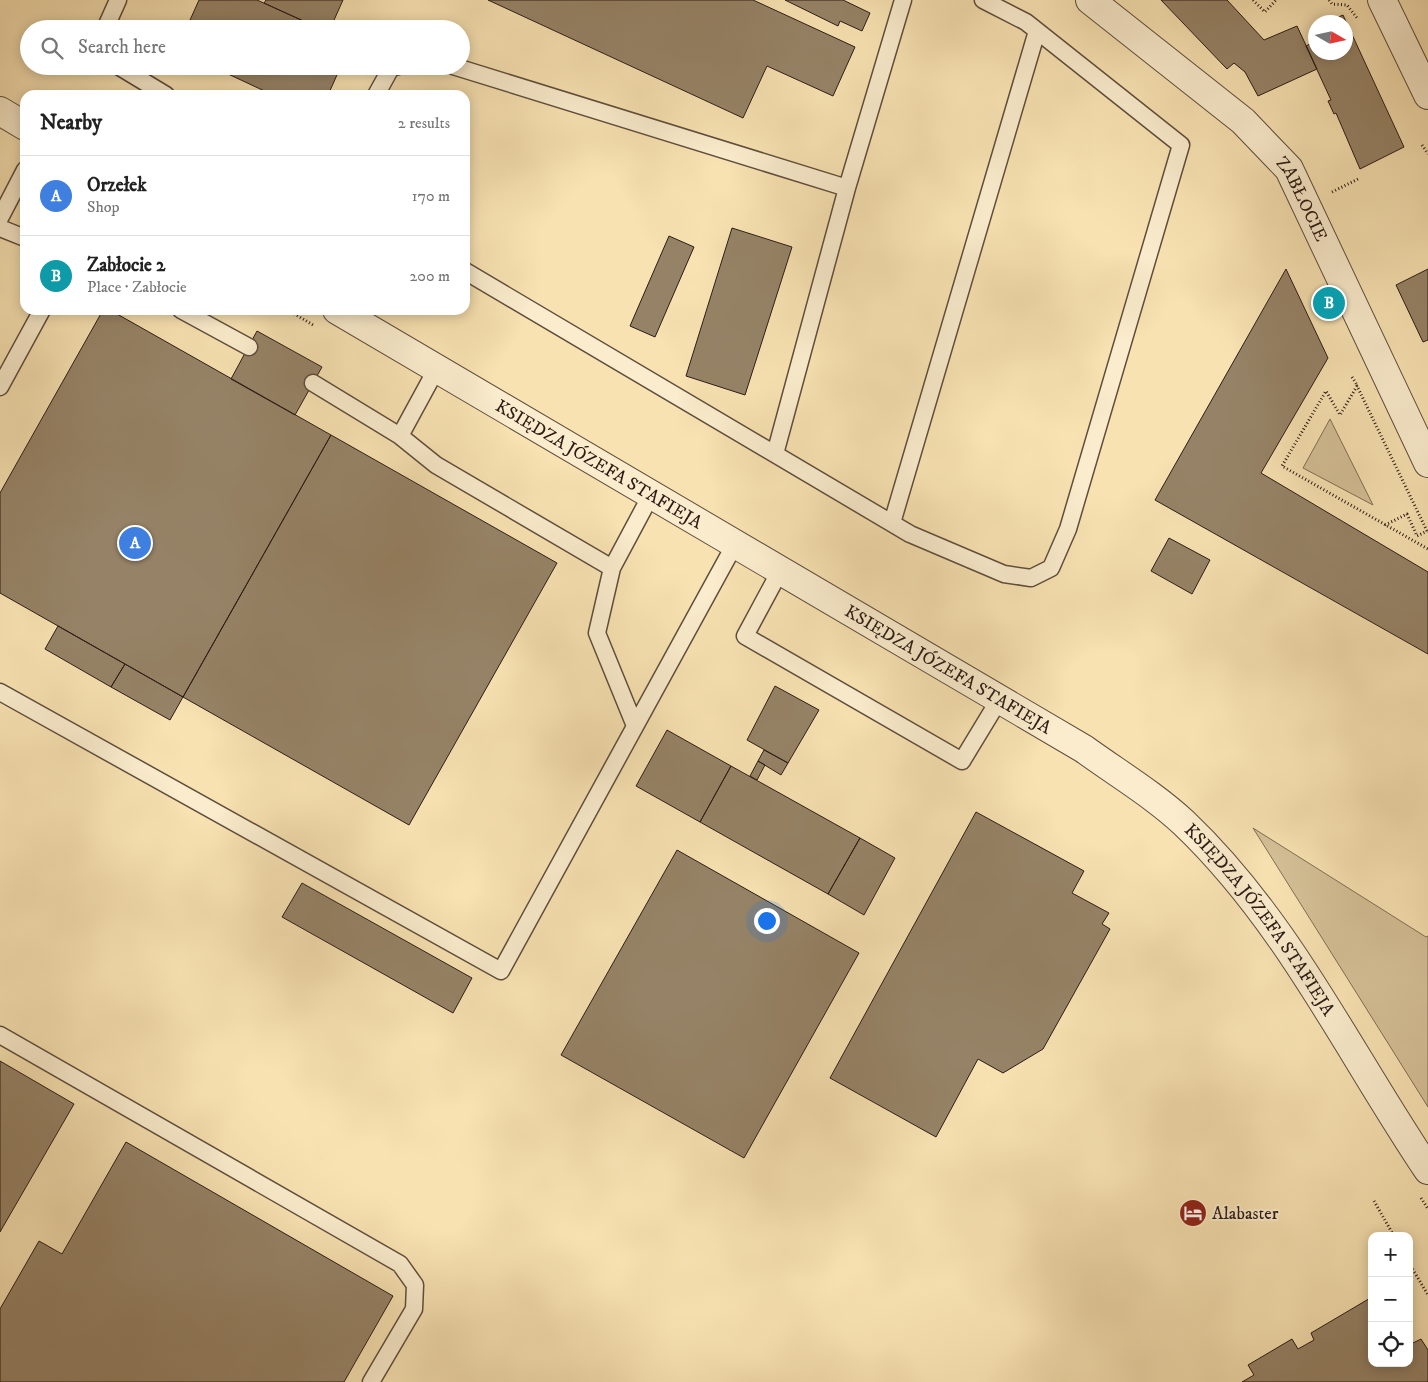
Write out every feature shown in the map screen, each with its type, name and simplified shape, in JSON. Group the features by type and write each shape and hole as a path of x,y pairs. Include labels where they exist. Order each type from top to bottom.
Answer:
{"street":[{"name":"ZABŁOCIE","path":"1090,0 1243,121 1289,169 1428,463"},
{"path":"1382,0 1428,95"},
{"path":"0,111 20,123"},
{"name":"KSIĘDZA JÓZEFA STAFIEJA","path":"346,315 1084,749 1183,822 1226,867 1262,910 1294,956 1428,1170"}],"lane":[{"path":"108,20 118,0"},
{"path":"776,454 846,188 903,0"},
{"path":"470,274 910,534 1004,574 1031,578 1052,568 1068,529 1181,145 1026,22 983,0"},
{"path":"892,523 1037,31"},
{"path":"470,71 846,188"},
{"path":"133,75 158,90"},
{"path":"379,90 387,75"},
{"path":"0,218 20,180"},
{"path":"0,228 20,236"},
{"path":"0,387 39,315"},
{"path":"190,315 249,347"},
{"path":"400,436 437,368"},
{"path":"313,383 400,436 436,465 612,568"},
{"path":"635,726 597,633 612,568 651,495"},
{"path":"0,692 501,971 735,544"},
{"path":"780,571 745,636 753,641 962,761 999,700"},
{"path":"0,1035 400,1264 415,1285 414,1309 371,1382"}],"path":[{"path":"1253,0 1265,12 1276,0"},
{"path":"1329,0 1332,4 1347,6 1361,23"},
{"path":"1422,145 1428,154"},
{"path":"1352,377 1427,531 1417,536 1407,514 1385,525"},
{"path":"1357,386 1340,415 1326,391 1282,466 1428,549"},
{"path":"1374,1201 1392,1232"},
{"path":"1413,1270 1428,1295"}],"shaded area":[{"path":"1330,419 1373,505 1303,468"},
{"path":"1253,828 1426,937 1428,936 1428,1107"}],"building":[{"path":"199,0 257,0 301,20 190,20"},
{"path":"266,0 343,0 334,20 301,20 264,3"},
{"path":"488,0 753,0 855,47 833,96 767,66 743,118"},
{"path":"785,0 843,0 870,13 862,31 840,21 838,26"},
{"path":"1161,0 1227,0 1264,40 1297,26 1308,50 1308,60 1313,60 1317,69 1258,96 1245,72 1234,63 1227,69"},
{"path":"1353,37 1404,147 1360,169 1336,113 1334,114 1328,101 1331,100 1312,60 1353,60"},
{"path":"230,75 337,75 330,90 262,90"},
{"path":"732,228 792,247 745,395 686,376"},
{"path":"669,236 694,247 655,337 630,326"},
{"path":"1286,269 1328,358 1261,473 1428,572 1428,654 1155,500"},
{"path":"1428,269 1428,340 1423,342 1396,285"},
{"path":"1329,298 1334,303 1329,308 1324,303"},
{"path":"100,315 119,315 331,435 183,697 0,593 0,493"},
{"path":"257,331 322,367 295,415 231,379"},
{"path":"331,435 557,563 409,825 183,697"},
{"path":"1169,538 1210,560 1192,594 1151,571"},
{"path":"58,626 125,664 111,687 45,649"},
{"path":"125,664 183,697 170,720 111,687"},
{"path":"775,686 819,710 788,763 747,740"},
{"path":"667,730 731,766 700,822 636,786"},
{"path":"764,750 788,763 781,775 758,761"},
{"path":"758,761 765,765 757,780 750,776"},
{"path":"731,766 860,838 828,894 700,822"},
{"path":"976,812 1084,871 1072,893 1109,913 1102,924 1110,929 1043,1049 1003,1073 978,1059 936,1137 830,1078"},
{"path":"860,838 895,858 864,915 828,894"},
{"path":"677,850 859,953 744,1158 561,1055"},
{"path":"302,883 472,978 453,1013 282,917"},
{"path":"0,1061 74,1104 0,1232"},
{"path":"126,1142 393,1296 344,1382 0,1382 0,1309 39,1241 62,1254"},
{"path":"1368,1299 1368,1367 1413,1367 1413,1343 1421,1339 1428,1350 1428,1382 1242,1382 1254,1375 1248,1365 1292,1339 1298,1349 1314,1340 1311,1333"}],"place":[{"name":"Zabłocie 2","path":"1329,303"},
{"name":"Orzełek","path":"135,543"},
{"name":"Alabaster","path":"1193,1213"}]}
